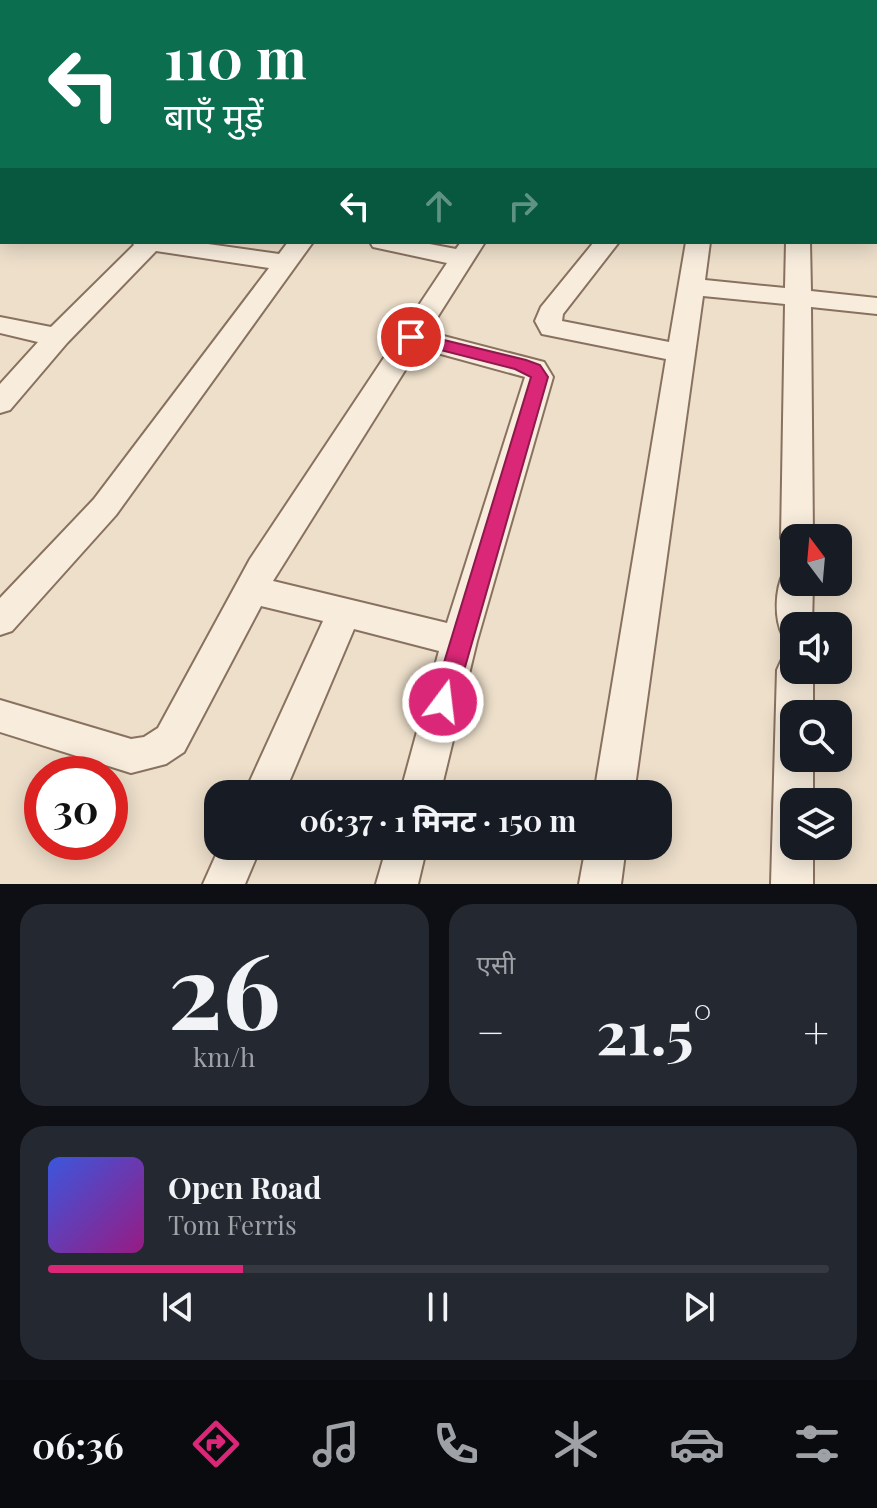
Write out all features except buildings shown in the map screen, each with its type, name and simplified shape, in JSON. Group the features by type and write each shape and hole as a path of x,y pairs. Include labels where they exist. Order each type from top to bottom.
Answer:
{"street":[{"path":"0,403 145,244"},
{"path":"174,244 293,253"},
{"path":"0,716 131,756 145,756 171,740 262,568 467,250 403,244"},
{"path":"605,244 550,313 548,321 561,332 682,353"},
{"path":"616,780 698,244"},
{"path":"797,524 798,244"},
{"path":"5,608 105,507 293,253"},
{"path":"693,287 877,306"},
{"path":"0,325 57,337"},
{"path":"424,780 459,641 539,377 561,332"},
{"path":"411,337 520,364 534,369 539,377"},
{"path":"252,590 459,641"},
{"path":"270,780 344,613"},
{"path":"792,884 793,772"},
{"path":"224,884 235,860"},
{"path":"397,884 403,860"},
{"path":"600,884 604,860"}],"route":[{"path":"411,337 520,364 534,369 539,377 443,702"}]}
